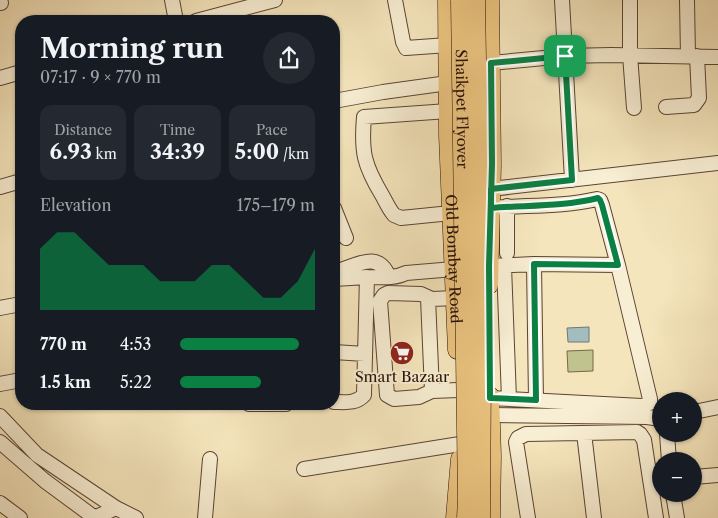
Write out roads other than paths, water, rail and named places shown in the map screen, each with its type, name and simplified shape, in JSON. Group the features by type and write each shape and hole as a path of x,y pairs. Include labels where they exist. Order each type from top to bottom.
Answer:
{"main road":[{"name":"Old Bombay Road","path":"447,0 448,111 460,451 454,518"},
{"name":"Shaikpet Flyover","path":"460,0 466,518"},
{"name":"Shaikpet Flyover","path":"476,0 482,367 481,518"},
{"path":"490,0 491,189 499,207 500,262 490,407 492,456 490,518"},
{"path":"460,451 492,456"}],"street":[{"path":"172,0 175,15"},
{"path":"219,15 275,0"},
{"path":"395,0 403,42 406,48 448,45"},
{"path":"562,0 572,180"},
{"path":"630,0 630,55 634,108"},
{"path":"666,107 694,104 699,98 692,56 687,0"},
{"path":"491,63 565,56 718,57"},
{"path":"0,78 15,74"},
{"path":"340,100 448,83"},
{"path":"364,95 363,131 365,160 368,171 394,215 401,218 451,213"},
{"path":"364,117 448,111"},
{"path":"491,189 718,163"},
{"path":"0,186 15,183"},
{"path":"490,407 509,399 642,406 650,403 618,265 600,200 598,198 578,203 546,206 535,204 499,207"},
{"path":"340,223 346,238"},
{"path":"340,273 371,261 395,276 407,280 454,273"},
{"path":"509,399 500,262 618,265"},
{"path":"534,264 536,400"},
{"path":"340,274 367,277 395,276"},
{"path":"340,402 354,402 364,395 367,277"},
{"path":"455,298 428,298 421,294 388,293 380,301 387,395 394,399 419,397 432,392 458,390"},
{"path":"428,298 432,392"},
{"path":"0,308 15,305"},
{"path":"340,356 365,354"},
{"path":"0,384 15,381"},
{"path":"490,407 652,418"},
{"path":"702,410 718,407"},
{"path":"0,416 37,455 116,508 136,518"},
{"path":"528,518 516,442 518,438 526,434 637,432 644,440 652,467"},
{"path":"584,433 594,518"},
{"path":"0,442 45,481 94,518 116,508"},
{"path":"304,469 460,451"},
{"path":"205,518 210,459"},
{"path":"702,470 718,469"},
{"path":"702,476 718,475"},
{"path":"656,502 656,518"},
{"path":"675,502 677,518"},
{"path":"0,503 20,518"}],"water":[{"path":"589,327 589,342 568,342 567,328"}],"place":[{"name":"Smart Bazaar","path":"402,353"}]}
